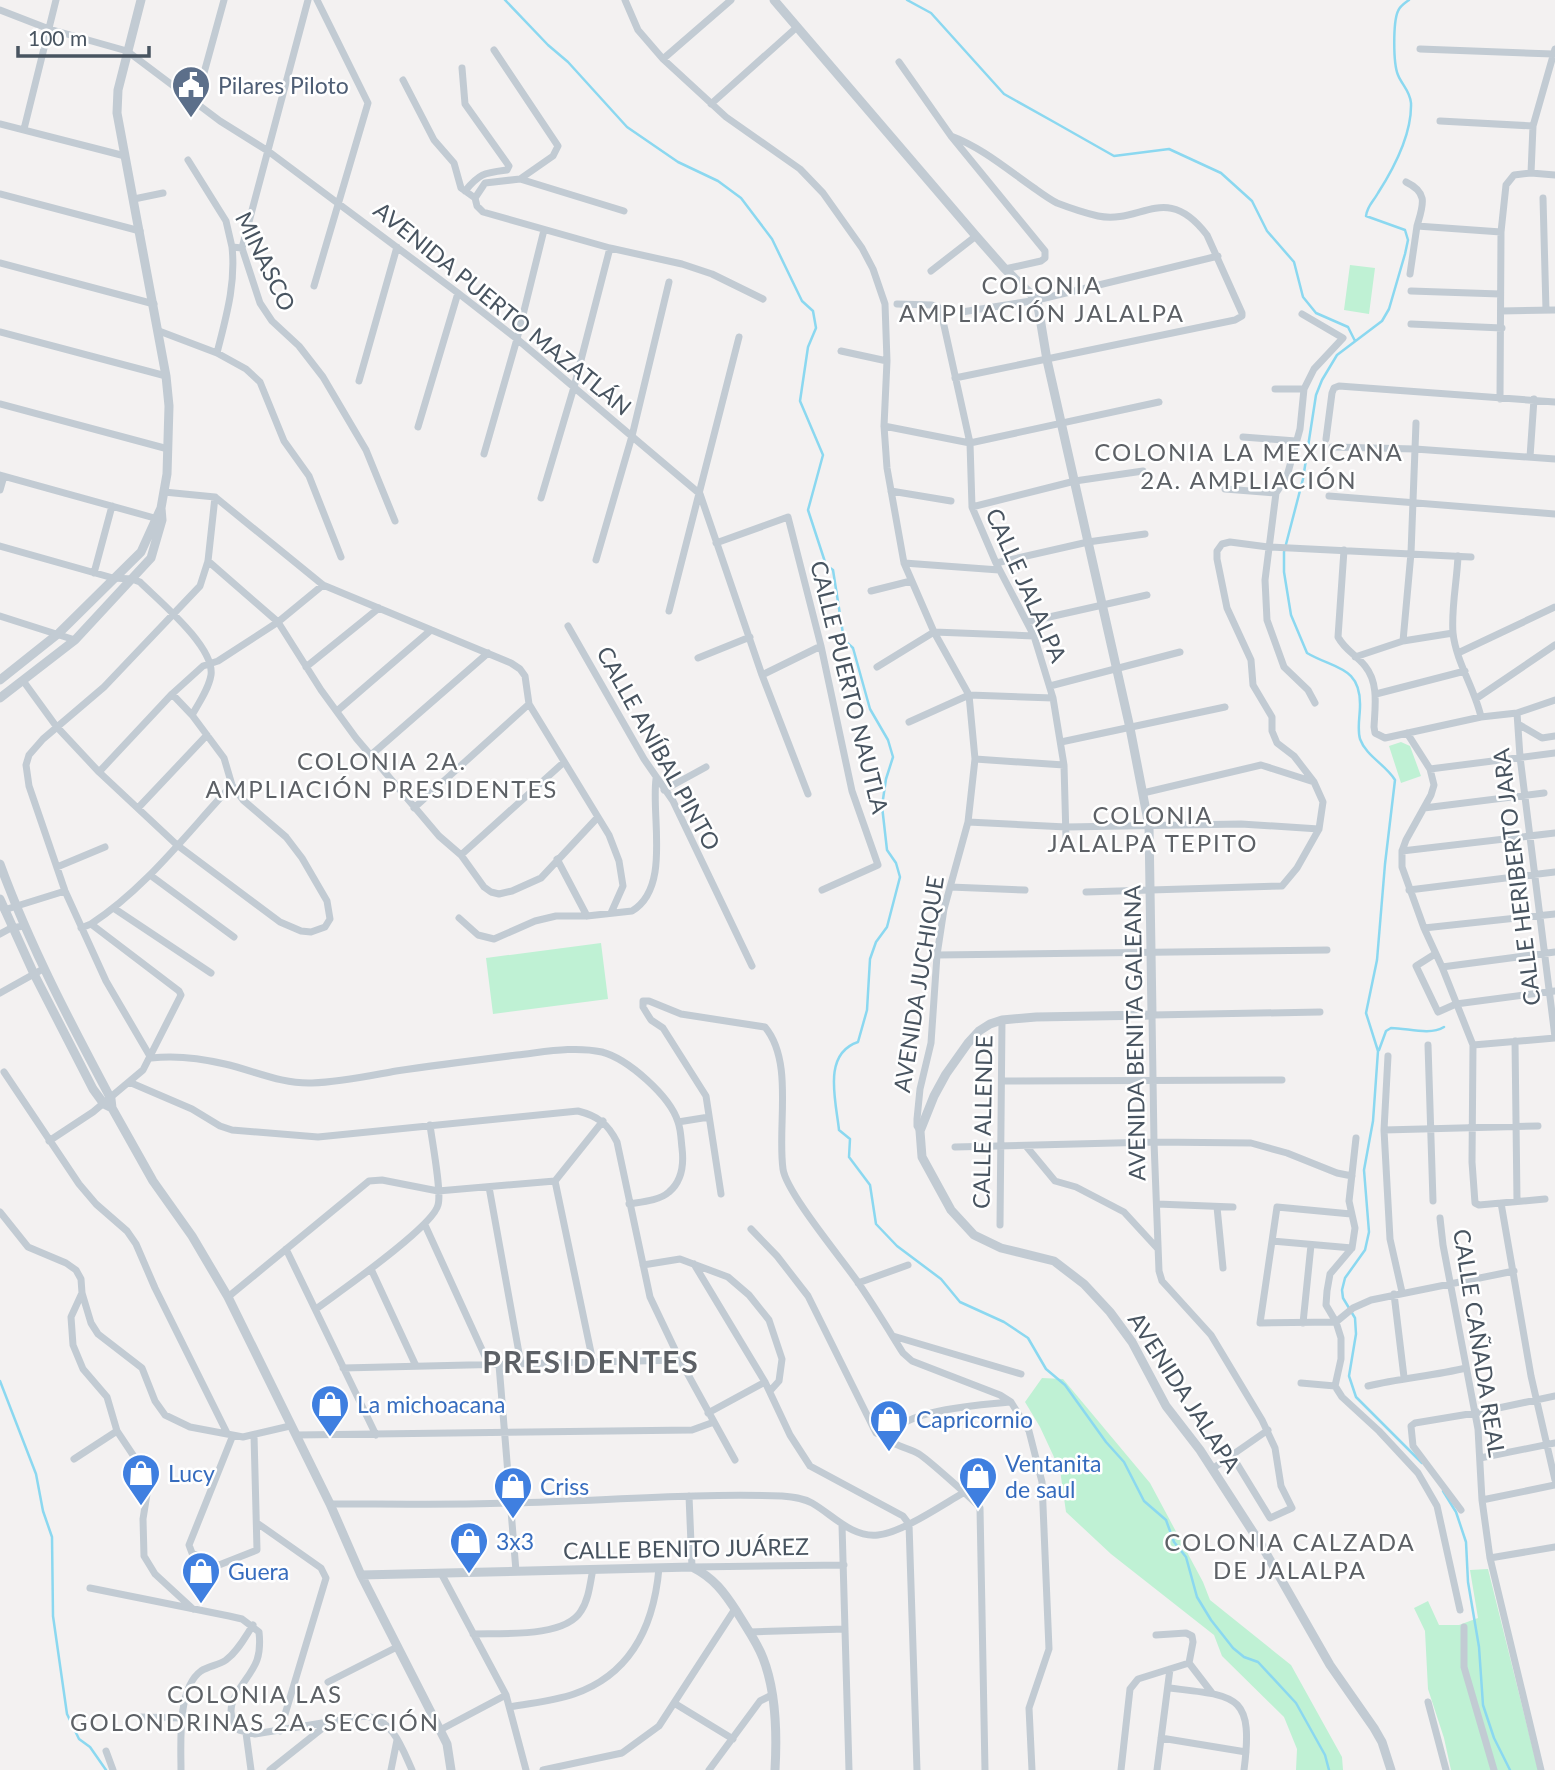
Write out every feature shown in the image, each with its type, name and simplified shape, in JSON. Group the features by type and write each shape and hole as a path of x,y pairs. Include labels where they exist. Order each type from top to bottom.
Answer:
{"street":[{"path":"24,129 57,0"},
{"path":"0,698 5,689 24,682 75,640 132,579 150,558 159,519 168,449 169,405 159,331 116,102 141,0"},
{"path":"196,102 224,0"},
{"path":"242,248 309,0"},
{"path":"314,286 368,103 317,0"},
{"name":"AVENIDA JUCHIQUE","path":"625,0 638,30 663,59 726,117 800,169 823,193 862,248 873,269 885,304 887,361 884,426 891,491 904,563 934,632 969,695 975,759 968,822 950,887 937,955 931,1043 920,1089 917,1119 920,1131"},
{"path":"663,59 731,0"},
{"path":"774,0 976,236 1037,300"},
{"name":"AVENIDA PUERTO MAZATLÁN","path":"0,10 49,29 127,51 220,121 268,151 458,293 517,339 700,494"},
{"path":"711,104 797,27"},
{"path":"1420,49 1554,51 1533,126 1531,173"},
{"path":"494,50 558,146 553,156 520,179"},
{"path":"898,62 951,136 1045,251 1045,258 1005,269"},
{"path":"462,68 465,104 509,166 507,170 485,172 477,176 465,191"},
{"path":"403,80 435,140 454,163 461,188 475,198 477,206 483,212 610,248 682,264 712,274 763,299"},
{"path":"1440,121 1533,126"},
{"path":"0,124 125,156"},
{"path":"951,136 972,146 1055,202 1102,217 1118,217 1150,207 1166,207 1182,212 1198,223 1218,256 1242,316 1236,320 955,378"},
{"name":"MINASCO","path":"188,160 226,221 232,247 242,248 260,303 272,321 299,346 323,377 366,450 395,521"},
{"path":"1500,398 1501,232 1508,180 1514,175 1531,173 1555,175"},
{"path":"475,198 485,183 520,179 624,211"},
{"path":"1406,182 1419,189 1422,194 1410,274"},
{"path":"134,199 163,193"},
{"path":"0,194 140,232"},
{"path":"1543,198 1546,310"},
{"path":"1417,226 1501,232"},
{"path":"484,454 517,339 544,230"},
{"path":"931,271 976,236"},
{"path":"217,353 233,286 235,268 232,247"},
{"path":"359,381 397,247"},
{"path":"541,498 574,387 610,248"},
{"path":"962,312 1037,300 1218,256"},
{"path":"0,263 154,304"},
{"path":"596,560 632,436 669,282"},
{"path":"1411,291 1500,294"},
{"path":"418,427 458,293"},
{"name":"AVENIDA BENITA GALEANA","path":"1037,300 1047,360 1130,728 1149,826 1154,1142 1159,1271 1162,1281 1211,1335 1268,1430 1275,1448 1281,1486 1292,1508 1269,1518 1231,1454"},
{"name":"CALLE JALALPA","path":"897,304 938,307 941,312 970,443 972,507 997,566 1034,636 1053,698 1064,765 1066,838"},
{"path":"1502,312 1555,310"},
{"path":"1302,314 1343,338 1314,369 1304,389 1287,476 1276,493 1265,580 1267,620 1284,667 1308,690 1315,703"},
{"path":"1411,324 1502,328"},
{"path":"159,331 217,353 246,369 260,382 284,441 309,476 341,557"},
{"path":"0,332 166,376"},
{"path":"669,611 739,337"},
{"path":"841,351 887,361"},
{"path":"1326,439 1334,388 1339,386 1555,402"},
{"path":"1275,389 1304,389"},
{"path":"1530,457 1534,400"},
{"path":"884,426 970,443 1061,421 1159,402"},
{"path":"0,404 168,449"},
{"path":"1403,641 1411,553 1416,423"},
{"path":"1243,437 1296,440"},
{"path":"1332,447 1415,449 1555,459"},
{"path":"972,507 1075,481 1143,471"},
{"path":"0,490 2,476 159,519"},
{"path":"1225,489 1276,493"},
{"path":"891,491 951,501"},
{"path":"164,492 215,497 323,585 488,653 520,669 528,686 529,704 609,835 623,877 623,886 611,913"},
{"path":"700,494 762,674 808,794"},
{"path":"1329,496 1555,514"},
{"path":"151,1058 106,981 65,891 29,786 26,765 35,747 104,687 200,586 208,561 215,497"},
{"path":"94,573 112,506"},
{"name":"CALLE PUERTO NAUTLA","path":"716,543 788,517 821,646 852,791 878,865 821,890"},
{"path":"0,680 59,633 141,552 159,519"},
{"path":"904,563 997,566 1088,542 1145,534"},
{"path":"1086,892 1282,886 1288,881 1319,829 1323,803 1314,782 1294,756 1277,743 1272,731 1272,717 1254,685 1251,660 1227,608 1217,559 1217,551 1222,544 1230,542 1271,547 1471,557"},
{"path":"0,547 113,578 140,582 191,634 211,663 211,677 192,715"},
{"path":"1344,550 1338,637 1344,648 1366,667 1376,694 1375,733 1385,738 1481,717 1517,713 1555,700"},
{"path":"1458,556 1453,634 1477,698 1481,717"},
{"path":"208,561 278,622 306,667 371,755 414,808 439,836 461,855 484,887 491,892 499,894 512,891 541,878 597,817"},
{"path":"871,591 911,581"},
{"path":"99,772 172,694 203,666 278,622 323,585"},
{"path":"1027,622 1147,596"},
{"path":"1458,653 1555,607"},
{"path":"306,667 379,608"},
{"path":"0,616 75,640"},
{"name":"CALLE ANÍBAL PINTO","path":"568,625 656,778 673,800 752,966"},
{"path":"337,711 431,630"},
{"path":"877,667 934,632 1034,636"},
{"path":"1354,657 1403,641 1453,634"},
{"path":"698,658 750,637"},
{"path":"1477,698 1555,645"},
{"path":"762,674 821,646"},
{"path":"1050,686 1180,652"},
{"path":"371,755 488,653"},
{"path":"1376,694 1465,671"},
{"path":"24,682 56,726 99,772 177,845 280,922 301,931 311,932 325,927 330,919 327,901 302,858 286,837 243,800 232,785 224,758 192,715 172,694"},
{"path":"909,722 969,695 1053,698"},
{"path":"414,808 529,704"},
{"path":"1061,742 1225,707"},
{"name":"CALLE HERIBERTO JARA","path":"1517,713 1539,916 1552,992 1555,1038"},
{"path":"1518,724 1542,738 1555,736"},
{"path":"1407,733 1430,769 1434,785 1406,840 1402,851 1402,867 1424,929 1473,1045 1473,1199 1479,1205 1545,1199"},
{"path":"138,808 207,735"},
{"path":"1430,769 1555,753"},
{"path":"975,759 1064,765"},
{"path":"461,855 564,763"},
{"path":"1143,793 1261,765 1314,782"},
{"path":"664,790 706,767"},
{"path":"458,918 478,935 494,939 556,916 587,916 632,911 637,908 652,885 657,863 654,794 656,778"},
{"path":"81,928 114,909 150,875 232,785"},
{"path":"1424,808 1544,793"},
{"path":"968,822 1066,827 1241,824 1319,829"},
{"path":"1402,851 1555,833"},
{"path":"57,867 105,847"},
{"path":"557,859 587,916"},
{"path":"0,864 23,926 109,1103 153,1181 192,1236 228,1297 330,1504 361,1575 447,1744 451,1770"},
{"path":"1409,890 1555,872"},
{"path":"150,875 234,937"},
{"path":"950,887 1025,890"},
{"path":"4,911 65,891"},
{"path":"0,899 11,928 93,1089 109,1103"},
{"path":"114,909 211,973"},
{"path":"1424,929 1555,914"},
{"path":"49,1141 109,1103 143,1070 180,1002 179,991 91,924"},
{"path":"0,934 23,926"},
{"path":"937,955 1327,950"},
{"path":"1442,967 1555,952"},
{"path":"1435,954 1416,966 1438,1012 1456,1004 1552,992"},
{"path":"0,993 43,969"},
{"path":"721,1194 706,1096 663,1028 651,1020 643,1001 681,1014 765,1027 772,1036 778,1057 782,1094 783,1171 791,1189 858,1283 903,1353 912,1361 982,1387 1011,1402 1029,1431 1042,1482 1049,1649 1029,1708 1032,1770"},
{"path":"920,1131 934,1096 956,1059 979,1031 1002,1020 1036,1017 1320,1012"},
{"name":"CALLE ALLENDE","path":"1000,1225 1002,1020"},
{"path":"1473,1045 1555,1038"},
{"path":"1515,1041 1517,1201"},
{"name":"CALLE CAÑADA REAL","path":"1428,1045 1433,1200"},
{"path":"151,1058 187,1057 223,1063 279,1081 315,1083 475,1060 586,1049 606,1053 621,1061 658,1090 678,1122 683,1157 675,1186 667,1194 629,1204"},
{"path":"1388,1056 1384,1130 1390,1239 1398,1293 1404,1377"},
{"path":"4,1072 79,1184 96,1204 127,1231 136,1244 155,1288 230,1434 189,1550 219,1565 257,1550 254,1434"},
{"path":"1002,1081 1282,1080"},
{"path":"129,1082 192,1109 232,1130 318,1137 578,1111 603,1121 617,1142 650,1297 680,1360 735,1460"},
{"path":"678,1122 709,1117"},
{"path":"228,1297 369,1181 382,1180 438,1191 555,1181 603,1121"},
{"path":"316,1309 371,1269 434,1216 438,1208 438,1191 430,1125"},
{"path":"1384,1130 1538,1126"},
{"name":"AVENIDA JALAPA","path":"920,1131 922,1157 951,1210 962,1224 986,1242 1054,1261 1084,1284 1110,1312 1132,1342 1166,1406 1196,1444 1262,1546 1330,1665 1374,1728 1382,1742 1391,1770"},
{"path":"1356,1138 1349,1201 1355,1228 1352,1248 1330,1274 1326,1306 1336,1321 1341,1338 1341,1359 1335,1386 1342,1397 1379,1431 1418,1473 1437,1506 1460,1610"},
{"path":"955,1147 1154,1142 1251,1143 1352,1176"},
{"path":"1026,1146 1055,1181 1093,1194 1124,1212 1158,1250"},
{"path":"555,1181 593,1362"},
{"path":"489,1187 521,1364"},
{"path":"1482,1500 1555,1482 1536,1399 1501,1203"},
{"path":"1157,1204 1233,1207"},
{"path":"1217,1206 1223,1268"},
{"path":"1350,1214 1278,1207 1260,1323 1336,1321 1368,1301 1450,1282 1514,1271"},
{"path":"0,1212 28,1247 76,1270 81,1279 82,1293 91,1323 98,1334 142,1368 155,1401 165,1415 190,1427 243,1437 290,1426"},
{"name":"CALLE CAÑADA REAL","path":"1440,1218 1475,1413 1490,1558 1541,1770"},
{"path":"425,1224 489,1365"},
{"path":"751,1228 778,1256 808,1296 876,1433 892,1437"},
{"path":"1272,1241 1352,1248"},
{"path":"1303,1323 1311,1245"},
{"path":"286,1249 376,1435"},
{"path":"643,1265 680,1259 728,1277 748,1295 769,1320 782,1359 779,1381 770,1391"},
{"path":"694,1264 765,1382 790,1435 810,1466 903,1516 909,1524 917,1770"},
{"path":"858,1283 908,1265"},
{"path":"371,1269 416,1366"},
{"path":"82,1293 71,1317 73,1346 83,1369 107,1397 117,1431 147,1480 148,1494 143,1519 144,1556 155,1574 193,1609"},
{"path":"892,1335 1021,1374"},
{"path":"343,1368 680,1360"},
{"path":"499,1365 516,1571"},
{"path":"1368,1386 1404,1377 1433,1376 1466,1368"},
{"path":"708,1413 765,1382"},
{"path":"1301,1383 1335,1386"},
{"path":"1461,1510 1413,1446 1411,1426 1415,1423 1555,1396"},
{"path":"985,1770 980,1508 976,1501 963,1493 930,1462 894,1443 892,1437 893,1431 906,1422 939,1410 1011,1402"},
{"path":"296,1436 692,1430 714,1422"},
{"path":"1212,1469 1268,1430"},
{"path":"74,1459 117,1431"},
{"path":"1480,1458 1555,1443"},
{"path":"330,1504 511,1503 689,1496 800,1498 813,1503 842,1525 869,1535 880,1535 909,1524 963,1493"},
{"path":"689,1496 692,1567 708,1575 723,1590 764,1660 772,1695 775,1770"},
{"path":"257,1523 321,1568 326,1578 280,1731"},
{"path":"842,1525 849,1770"},
{"path":"1490,1558 1555,1548"},
{"name":"CALLE BENITO JUÁREZ","path":"361,1575 844,1565"},
{"path":"510,1706 573,1694 609,1675 636,1647 645,1630 657,1593 659,1568"},
{"path":"473,1634 545,1631 570,1622 581,1612 593,1569"},
{"path":"441,1573 506,1695 526,1770"},
{"path":"90,1588 229,1616 253,1625 259,1632 259,1653 231,1706 235,1724 246,1733 280,1731 365,1716 373,1717 389,1727 412,1770"},
{"path":"543,1770 622,1753 659,1726 735,1609"},
{"path":"181,1770 182,1718 186,1696 194,1679 201,1671 225,1661 243,1642 253,1625"},
{"path":"1464,1627 1464,1667 1493,1770"},
{"path":"750,1632 845,1629"},
{"path":"1156,1635 1186,1633 1192,1636 1194,1642 1189,1663"},
{"path":"328,1682 397,1647"},
{"path":"1121,1770 1130,1689 1138,1679 1189,1663"},
{"path":"1189,1663 1213,1694"},
{"path":"1157,1770 1170,1669"},
{"path":"1168,1688 1213,1694 1237,1702 1242,1710 1246,1752 1244,1770"},
{"path":"440,1730 506,1695"},
{"path":"709,1770 760,1701 772,1695"},
{"path":"1428,1702 1446,1770"},
{"path":"674,1703 733,1739"},
{"path":"140,1717 182,1718"},
{"path":"270,1770 330,1722"},
{"path":"246,1733 251,1770"},
{"path":"391,1770 397,1738"},
{"path":"1161,1738 1246,1752"},
{"path":"106,1751 113,1770"}],"green space":[{"path":"1350,265 1375,268 1369,314 1344,310"},
{"path":"1401,742 1410,746 1421,776 1401,783 1389,746"},
{"path":"601,943 608,999 493,1014 486,958"},
{"path":"1042,1378 1063,1379 1150,1483 1210,1600 1291,1665 1342,1757 1343,1770 1296,1770 1297,1749 1284,1717 1222,1656 1214,1635 1111,1554 1066,1512 1060,1470 1025,1402"},
{"path":"1488,1569 1538,1770 1451,1770 1428,1689 1425,1631 1414,1608 1428,1601 1439,1625 1459,1625 1478,1618 1470,1570"}],"waterway":[{"path":"505,0 568,62 627,127 678,162 718,181 741,198 772,239 802,301 813,311 816,328 808,347 800,401 823,455 808,510 826,565 833,570 844,640 853,648 870,709 888,740 893,757 882,806 887,850 896,863 900,877 887,927 876,942 870,959 867,1010 858,1042 847,1048 839,1057 834,1080 839,1130 850,1139 849,1157 870,1185 876,1224 897,1246 941,1279 960,1302 1004,1322 1028,1338 1046,1369 1065,1385 1106,1442 1124,1462 1144,1501 1166,1520 1174,1542 1186,1557 1197,1597 1211,1620 1233,1648 1244,1657 1258,1662 1296,1703 1325,1755 1329,1770"},
{"path":"907,0 931,13 1004,94 1114,156 1169,149 1221,173 1252,201 1267,231 1294,262 1303,297 1316,313 1348,327 1355,341"},
{"path":"1409,0 1398,11 1394,43 1398,75 1411,103 1409,127 1396,162 1366,216 1405,230 1408,240 1405,254 1389,309 1382,321 1337,355 1316,395 1303,479 1284,552 1284,572 1291,615 1307,653 1344,670 1356,683 1360,706 1360,739 1395,780 1377,960 1366,1013 1378,1051 1373,1121 1364,1170 1369,1232 1365,1250 1345,1278 1342,1290 1343,1298 1355,1318 1356,1334 1349,1376 1356,1397 1422,1463"},
{"path":"1379,1050 1386,1031 1391,1028 1425,1031 1444,1027"},
{"path":"0,1381 36,1474 43,1511 52,1537 53,1616 67,1714 79,1739 90,1747 106,1770"},
{"path":"1443,1491 1456,1512 1466,1542 1468,1582 1479,1647 1483,1705 1494,1738 1510,1770"}],"place":[{"name":"Pilares Piloto","path":"191,119"},
{"name":"La michoacana","path":"330,1438"},
{"name":"Capricornio","path":"889,1453"},
{"name":"Lucy","path":"141,1507"},
{"name":"Ventanita de saul","path":"978,1510"},
{"name":"Criss","path":"513,1520"},
{"name":"3x3","path":"469,1575"},
{"name":"Guera","path":"201,1605"}],"district":[{"name":"COLONIA AMPLIACIÓN JALALPA","path":"1042,298"},
{"name":"COLONIA LA MEXICANA 2A. AMPLIACIÓN","path":"1249,465"},
{"name":"COLONIA 2A. AMPLIACIÓN PRESIDENTES","path":"382,774"},
{"name":"COLONIA JALALPA TEPITO","path":"1153,828"},
{"name":"PRESIDENTES","path":"591,1361"},
{"name":"COLONIA CALZADA DE JALALPA","path":"1290,1555"},
{"name":"COLONIA LAS GOLONDRINAS 2A. SECCIÓN","path":"255,1707"}]}
